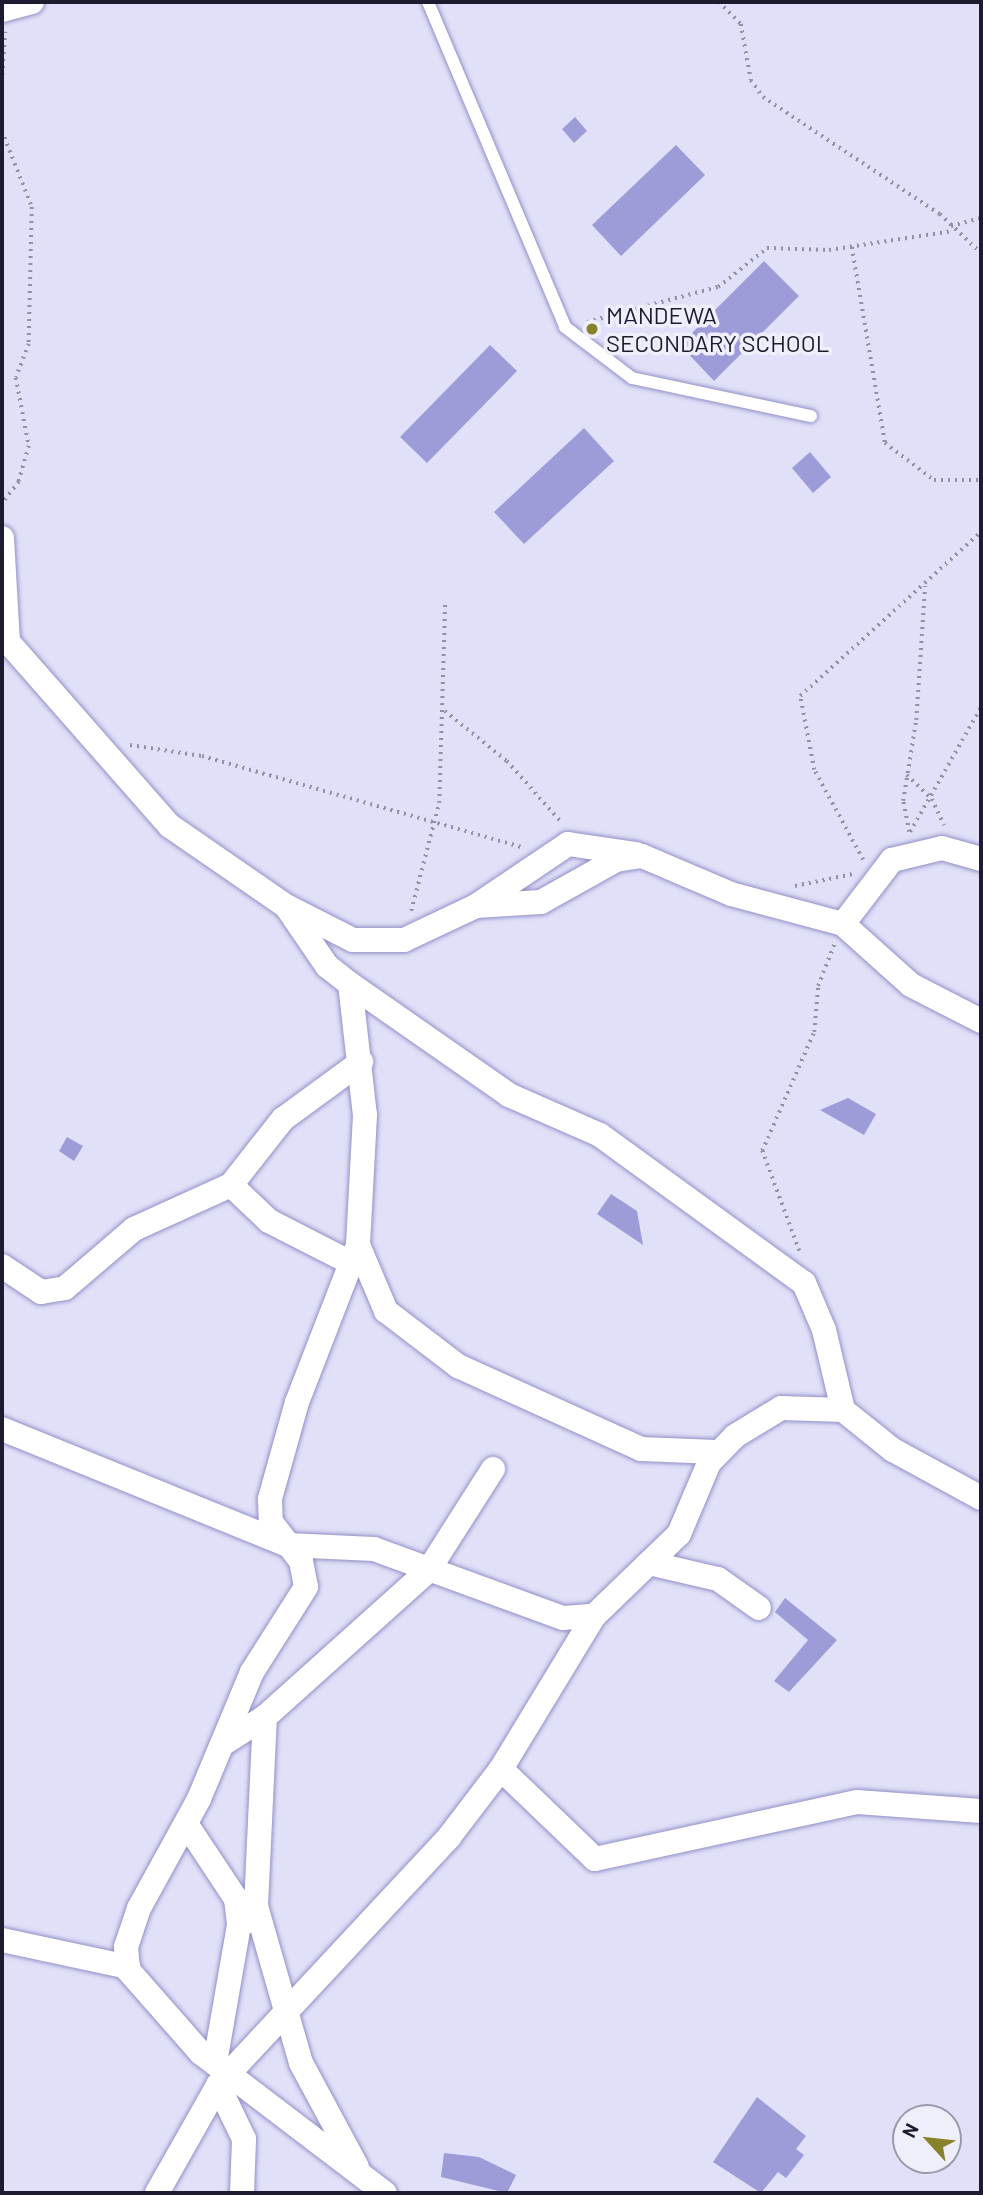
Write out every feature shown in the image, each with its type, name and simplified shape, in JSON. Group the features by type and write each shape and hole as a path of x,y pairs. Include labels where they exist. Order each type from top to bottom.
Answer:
{"street":[{"path":"2,10 32,2"},
{"path":"2,538 5,638 104,744 170,826 286,906 353,940 404,940 476,906 568,845 642,856 731,894 843,924 911,985 981,1021"},
{"path":"843,924 881,866 942,848 981,859"},
{"path":"476,906 541,902 616,860 642,856"},
{"path":"286,906 327,966 350,984 509,1095 600,1135 804,1283 824,1330 843,1410"},
{"path":"350,984 365,1115 354,1254 297,1402 270,1499 271,1522 307,1574 306,1587 252,1672 187,1825 139,1908 126,1947 128,1967 220,2073 385,2193"},
{"path":"2,1266 41,1292 65,1288 134,1229 231,1185 283,1119 361,1062"},
{"path":"231,1185 269,1221 354,1254 386,1311 458,1366 641,1449 716,1452"},
{"path":"157,2193 220,2073 285,2014 449,1837 501,1769 594,1616 679,1534 716,1452 781,1408 843,1410 893,1450 981,1498"},
{"path":"2,1429 287,1545 374,1549 428,1571 563,1618 594,1616"},
{"path":"224,1743 265,1717 326,1656 428,1571 493,1469"},
{"path":"649,1563 718,1580 760,1608"},
{"path":"265,1717 256,1906 285,2014 314,2094 358,2171"},
{"path":"501,1769 595,1859 857,1802 981,1811"},
{"path":"187,1825 236,1899 236,1950 220,2073 244,2139 242,2193"},
{"path":"236,1950 256,1906"},
{"path":"2,1940 128,1967"}],"lane":[{"path":"428,2 565,327 632,378 811,416"}],"path":[{"path":"719,2 741,24 751,80 763,97 952,229 981,253"},
{"path":"2,19 7,50 2,75"},
{"path":"2,131 32,207 29,344 16,378 29,446 19,482 2,504"},
{"path":"565,327 718,287 767,248 852,247 952,229 981,218"},
{"path":"852,247 885,443 934,480 981,480"},
{"path":"881,866 814,770 798,704 805,688 925,585 981,532"},
{"path":"909,834 907,775 925,585"},
{"path":"404,940 436,825 445,711 445,603"},
{"path":"784,888 881,866 909,834 932,799 981,707"},
{"path":"445,711 507,761 568,845"},
{"path":"104,744 202,755 436,825 527,849 568,845"},
{"path":"907,775 932,799 944,822 942,848"},
{"path":"804,1283 793,1232 762,1151 814,1031 818,986 843,924"}],"building":[{"path":"575,117 587,131 574,143 562,129"},
{"path":"676,145 705,175 621,256 592,225"},
{"path":"764,261 799,296 714,381 680,345"},
{"path":"490,345 517,371 427,463 400,437"},
{"path":"584,428 614,461 524,544 494,512"},
{"path":"810,452 831,477 813,493 792,468"},
{"path":"848,1098 876,1114 864,1135 820,1110"},
{"path":"67,1137 83,1146 74,1161 59,1151"},
{"path":"611,1194 637,1211 643,1245 597,1214"},
{"path":"785,1598 837,1640 789,1692 774,1681 808,1640 775,1612"},
{"path":"757,2097 806,2136 796,2149 804,2155 786,2178 778,2172 761,2193 713,2162"},
{"path":"444,2153 479,2157 516,2175 507,2193 441,2177"}],"place":[{"name":"MANDEWA SECONDARY SCHOOL","path":"592,329"}]}
